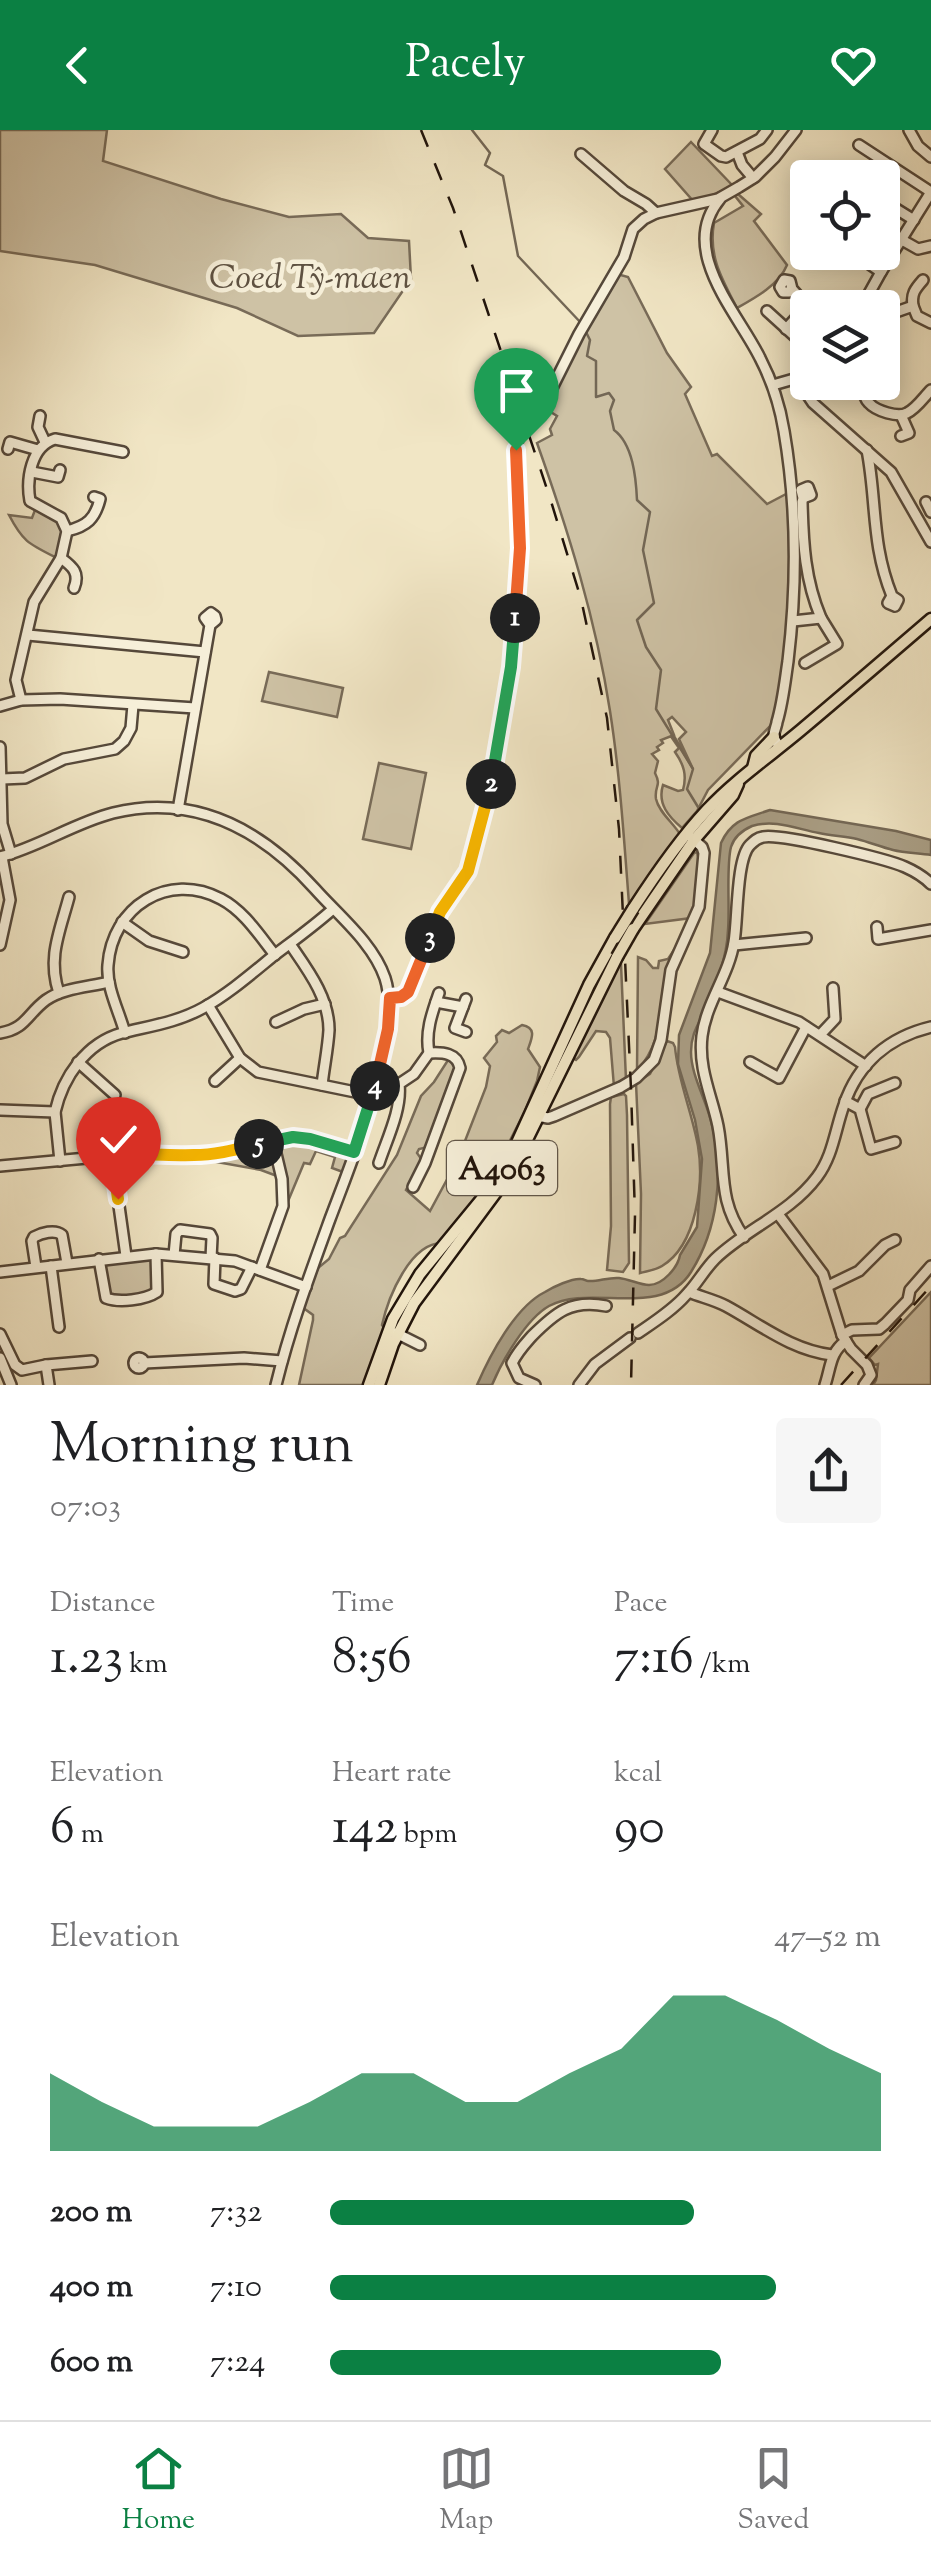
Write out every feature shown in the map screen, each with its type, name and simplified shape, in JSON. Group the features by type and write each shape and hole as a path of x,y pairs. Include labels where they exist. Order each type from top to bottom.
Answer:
{"main road":[{"name":"A4063","path":"535,1116 560,1046 615,938 690,836 732,795 777,735 793,736 931,618"},
{"name":"A4063","path":"369,1385 420,1274 467,1219 535,1116 616,957 690,836"},
{"name":"A4063","path":"379,1385 394,1332"}],"street":[{"path":"712,130 704,144 726,157 760,139 767,130"},
{"path":"390,998 408,992 440,912 468,871 488,801 514,640 520,548 516,482 522,426 542,408 624,258 633,229 656,213 722,197 754,178 796,130"},
{"path":"909,130 931,158"},
{"path":"859,146 931,192 870,290"},
{"path":"737,152 754,178"},
{"path":"580,154 624,192 656,213"},
{"path":"722,197 709,214 706,248 714,278 773,386 784,432 792,504 793,621 777,735"},
{"path":"693,206 706,225"},
{"path":"900,212 914,220"},
{"path":"902,240 918,249 931,246"},
{"path":"923,280 915,290 912,306 917,316 931,323"},
{"path":"900,310 912,306"},
{"path":"767,311 790,332"},
{"path":"786,329 790,325"},
{"path":"773,386 790,380"},
{"path":"866,400 876,408 902,415 931,390"},
{"path":"811,400 892,472 931,542"},
{"path":"902,415 907,436"},
{"path":"21,700 16,680 34,602 61,558 68,531 60,518 30,501 28,489 41,446 37,419"},
{"path":"10,443 41,446 55,439 117,454"},
{"path":"867,450 876,545 892,596"},
{"path":"32,472 58,478 60,470"},
{"path":"804,498 806,574 821,618 836,644 805,663"},
{"path":"68,531 90,522 100,499"},
{"path":"926,502 931,512"},
{"path":"61,558 76,571 79,586"},
{"path":"793,621 821,618"},
{"path":"178,810 210,625"},
{"path":"28,635 205,652"},
{"path":"0,706 21,700 60,699 195,708"},
{"path":"2,779 25,778 64,759 115,749 131,728 133,705"},
{"path":"0,746 4,856 10,900 0,945"},
{"path":"4,856 113,813 154,808 201,813 261,839 288,859 375,957 390,998 377,1080 276,1385"},
{"path":"535,1116 552,1118 621,1087 654,1060 661,1040 671,970 700,902 704,850 690,836"},
{"path":"744,1236 724,1196 718,1126 701,1054 706,1018 734,945 743,856 760,838 794,838 903,866 929,881"},
{"path":"124,1033 109,982 113,939 133,909 162,892 206,893 226,902 275,955"},
{"path":"59,994 53,957 69,897"},
{"path":"60,1161 55,1112 59,1094 78,1062 97,1046 124,1033 173,1021 208,1005 334,909"},
{"path":"122,922 149,941 183,952"},
{"path":"876,927 878,939 931,930"},
{"path":"734,945 806,938"},
{"path":"290,944 325,1004 329,1029 322,1085"},
{"path":"0,1033 18,1028 46,1000 109,982"},
{"path":"820,1036 835,1019 832,988"},
{"path":"718,992 806,1026 866,1066"},
{"path":"377,1080 399,1084 414,1074 429,1053 426,1040 438,997 464,1003 451,1026 466,1032"},
{"path":"276,1022 325,1004"},
{"path":"208,1005 240,1058 258,1072 372,1097"},
{"path":"750,1062 778,1078 806,1026"},
{"path":"579,1385 596,1364 689,1292 715,1259 802,1194 831,1152 845,1102 866,1066 894,1040 931,1026"},
{"path":"413,1188 465,1068 452,1055 429,1053"},
{"path":"215,1081 240,1058"},
{"path":"78,1062 115,1095"},
{"path":"895,1083 868,1094 860,1109 871,1149 895,1142"},
{"path":"379,1163 399,1100 399,1084"},
{"path":"845,1102 860,1109"},
{"path":"0,1110 55,1112"},
{"path":"0,1166 130,1154 194,1155 293,1137 354,1152"},
{"path":"174,1255 180,1230 210,1234 214,1284 241,1290 256,1268 284,1206 273,1141"},
{"path":"112,1156 126,1256"},
{"path":"778,1214 817,1264 844,1338 870,1370 864,1385"},
{"path":"36,1267 32,1241 41,1234 62,1235 67,1263"},
{"path":"828,1286 859,1272 895,1240"},
{"path":"0,1272 156,1254 235,1261 306,1287"},
{"path":"98,1260 106,1298 123,1300 157,1292 156,1254"},
{"path":"50,1266 60,1328"},
{"path":"825,1385 832,1355 844,1338 852,1330 874,1330 885,1324 908,1300 910,1290 931,1266"},
{"path":"689,1292 723,1304 766,1332 812,1353 832,1355"},
{"path":"535,1385 519,1378 512,1363 518,1350 548,1318 568,1307 606,1306"},
{"path":"394,1332 420,1345"},
{"path":"0,1334 18,1368 92,1362"},
{"path":"0,1358 11,1385"},
{"path":"144,1363 244,1358 282,1361"},
{"path":"46,1365 49,1385"}],"green space":[{"name":"Coed Tŷ-maen","path":"0,130 107,130 103,161 289,217 341,214 368,238 409,241 411,279 374,333 298,336 237,308 95,265 0,251"},
{"path":"691,142 733,186 695,203 665,169"},
{"path":"738,194 761,214 754,221 787,265 772,285 737,308 718,267 713,235 714,223 743,206 735,196"},
{"path":"617,274 628,277 667,353 691,387 685,394 712,456 717,454 767,504 788,493 791,600 775,721 708,790 682,828 669,815 662,798 663,785 678,791 684,785 674,736 693,769 679,739 686,732 672,717 668,720 674,735 661,740 659,750 652,754 658,761 656,799 681,836 629,904 604,677 580,576 537,443 552,435 550,429 557,416 546,409"},
{"path":"35,510 49,514 62,528 57,558 28,541 9,515 32,518"},
{"path":"269,672 343,688 337,717 262,701"},
{"path":"379,763 426,773 411,849 363,839"},
{"path":"697,852 700,876 691,918 645,924 694,853"},
{"path":"676,947 666,974 656,1038 637,1071 638,957 658,968 659,961 668,959"},
{"path":"621,964 626,1080 614,1087 610,1038 606,1032 596,1031 579,1057 573,1058 614,971"},
{"path":"522,1025 532,1031 528,1049 540,1067 525,1111 491,1178 443,1243 420,1252 402,1274 389,1301 382,1325 385,1329 364,1385 299,1385 313,1320 313,1315 302,1307 318,1268 329,1259 397,1155 421,1096 450,1057 458,1065 428,1147 417,1153 422,1160 406,1190 430,1211 458,1159 486,1087 490,1066 484,1058 502,1030 509,1033"},
{"path":"667,1041 675,1047 695,1133 700,1177 695,1212 683,1243 660,1267 640,1273 636,1083 650,1074"},
{"path":"624,1094 629,1263 623,1272 607,1270 611,1226 610,1104 611,1097"},
{"path":"290,1140 345,1154 347,1158 343,1172 332,1168 335,1157 316,1151 310,1164 304,1163 286,1206 277,1176 200,1159"},
{"path":"154,1259 156,1289 151,1294 110,1298 103,1262"},
{"path":"931,1292 931,1385 873,1385 878,1364 869,1358"}],"shaded area":[{"path":"770,810 931,840 931,855 778,824 752,826 737,837 730,855 726,951 691,1046 718,1163 713,1220 700,1255 678,1286 662,1294 644,1298 584,1298 549,1306 523,1330 492,1385 477,1385 505,1333 534,1299 577,1279 619,1278 649,1285 659,1282 673,1270 697,1227 702,1159 678,1064 679,1035 710,953 721,843 735,824"}],"waterway":[{"path":"472,130 490,153 485,165 503,176 518,256 582,324"},
{"path":"586,332 590,340 587,356 596,361 596,397 609,393 614,400 610,411 614,430 629,452 637,500 650,512 643,550 654,603 637,620 646,647 661,670 656,709 693,769 687,789 698,807"}],"railway":[{"path":"421,130 453,208 550,498 581,599 607,718 619,829 631,1089 635,1215 631,1385"},
{"path":"841,1385 931,1286"}],"route":[{"path":"118,1199 112,1156 205,1154 293,1137 354,1152 377,1080 390,998 405,995 412,986 440,912 468,871 488,801 515,626 520,548 516,450"}]}
